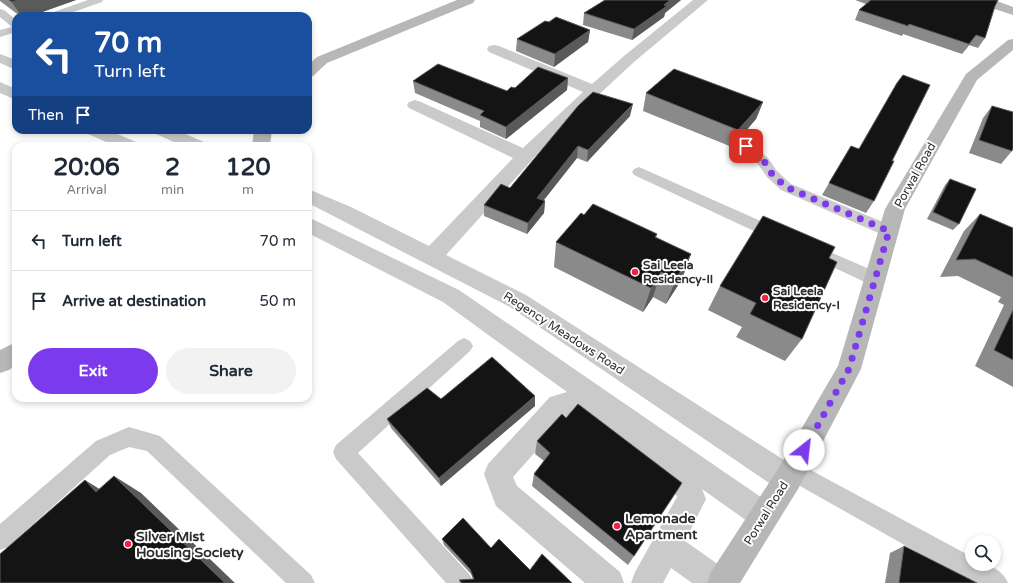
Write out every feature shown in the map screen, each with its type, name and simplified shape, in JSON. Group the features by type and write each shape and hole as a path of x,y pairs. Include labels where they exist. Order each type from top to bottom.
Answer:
{"street":[{"path":"312,69 322,60 468,0"},
{"path":"432,257 453,232 544,136 629,59 701,0"},
{"path":"981,0 1013,11"},
{"name":"Porwal Road","path":"722,583 790,475 849,369 895,209 971,77 1013,44"},
{"path":"494,49 594,91"},
{"path":"0,58 12,63"},
{"path":"415,105 525,156"},
{"path":"103,134 121,142"},
{"path":"171,134 189,142"},
{"name":"Regency Meadows Road","path":"312,197 518,301 790,475"},
{"path":"312,226 451,296 764,516"},
{"path":"0,363 12,355"},
{"path":"609,583 506,496 498,474 559,405 576,403 583,407 686,485 692,499 646,583"},
{"path":"667,547 718,583"}],"lane":[{"path":"64,12 98,0"},
{"path":"0,12 12,22"},
{"path":"0,34 12,30"},
{"path":"746,146 764,161 772,174 786,187 889,231"},
{"path":"639,172 875,279"},
{"path":"462,583 343,452 464,346"},
{"path":"0,540 103,448 129,437 153,443 304,583"},
{"path":"790,475 996,583"}],"building":[{"path":"605,0 670,0 664,5 667,6 634,29 584,13"},
{"path":"871,0 998,0 985,38 976,35 969,44 909,24 908,26 859,10"},
{"path":"556,17 590,30 555,54 517,39 545,21 549,22"},
{"path":"438,64 507,91 511,87 515,88 538,67 568,78 506,127 480,115 484,111 413,81"},
{"path":"674,69 763,102 738,130 646,93"},
{"path":"903,75 930,85 874,201 829,183 851,146 859,149"},
{"path":"593,92 633,104 588,150 578,146 537,198 545,201 528,223 484,205 501,184 510,188 578,106"},
{"path":"992,106 1013,112 1012,151 979,140"},
{"path":"950,179 976,189 959,224 933,212"},
{"path":"593,204 657,234 655,237 691,254 676,279 661,272 651,288 556,242 581,213 584,215"},
{"path":"980,214 1013,228 1013,277 975,259 956,260"},
{"name":"Sai Leela Residency-I","path":"763,216 835,247 829,258 837,262 802,339 750,314 756,303 720,286"},
{"path":"1013,310 1013,360 994,350"},
{"path":"492,357 535,396 439,478 387,419 427,388 441,399"},
{"name":"Lemonade Apartment","path":"578,404 682,483 634,556 534,474 550,453 537,441 562,414 566,418"},
{"name":"Silver Mist Housing Society","path":"114,476 225,583 0,583 0,554 85,480 96,492"},
{"path":"463,518 491,548 499,539 530,570 542,554 572,583 462,583 459,580 474,579 470,569 442,539"},
{"path":"904,546 977,583 899,583"}],"place":[{"name":"Sai Leela Residency-II","path":"635,272"},
{"name":"Sai Leela Residency-I","path":"765,298"},
{"name":"Lemonade Apartment","path":"617,526"},
{"name":"Silver Mist Housing Society","path":"128,544"}],"route":[{"path":"746,146 764,161 772,174 786,187 889,231 849,369 804,450"}]}
